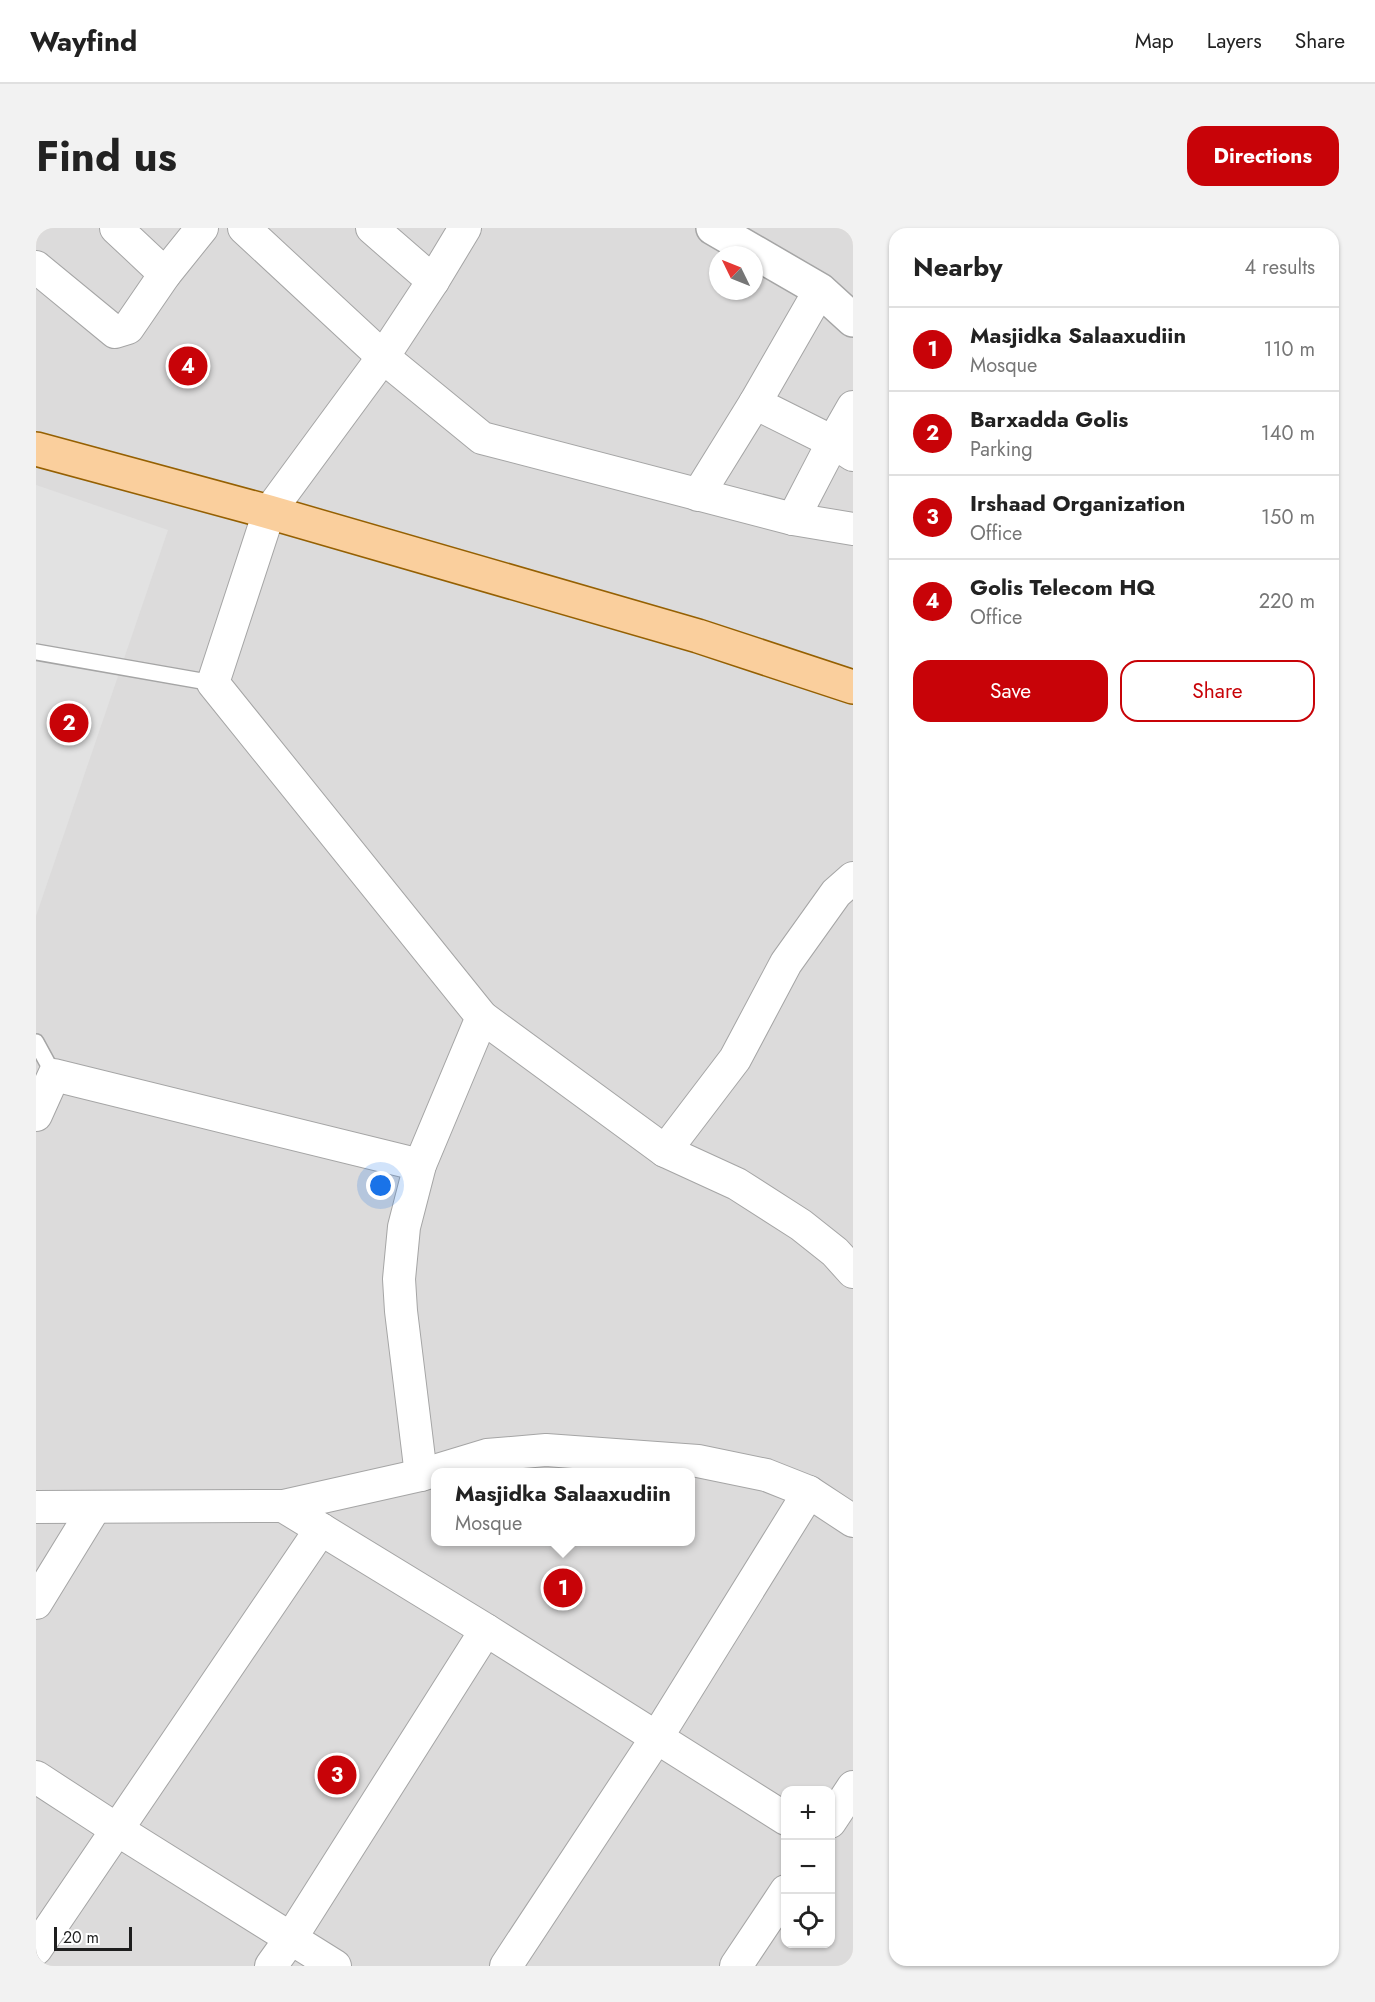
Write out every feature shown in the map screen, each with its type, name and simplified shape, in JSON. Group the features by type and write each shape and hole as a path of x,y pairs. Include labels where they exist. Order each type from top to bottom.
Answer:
{"main road":[{"path":"36,450 269,512 698,636 853,687"}],"street":[{"path":"116,228 165,274"},
{"path":"36,267 115,332 128,328 165,274 202,228"},
{"path":"244,228 383,357 482,438 793,519 853,529"},
{"path":"372,228 433,281"},
{"path":"465,228 383,357 269,512 213,683 482,1017 664,1151 737,1184 801,1225 836,1252 853,1272"},
{"path":"713,228 820,290 853,320"},
{"path":"698,495 755,403 820,290"},
{"path":"755,403 843,448"},
{"path":"793,519 843,448 853,407"},
{"path":"664,1151 735,1059 786,963 836,893 853,878"},
{"path":"421,1475 401,1311 399,1279 404,1227 420,1166 482,1017"},
{"path":"36,1114 54,1075 420,1166"},
{"path":"444,1468 487,1455 546,1450 698,1461 766,1475 809,1492 853,1521"},
{"path":"36,1507 283,1506 431,1472"},
{"path":"506,1966 657,1737 809,1492"},
{"path":"36,1603 95,1506"},
{"path":"283,1506 486,1630 781,1816"},
{"path":"36,1949 321,1529"},
{"path":"271,1966 486,1630"},
{"path":"36,1777 116,1830 335,1966"},
{"path":"835,1816 853,1787"},
{"path":"736,1966 784,1894"}],"lane":[{"path":"36,652 213,683"},
{"path":"36,1042 54,1075"}],"shaded area":[{"path":"36,228 853,228 853,1966 36,1966"},
{"path":"36,485 168,530 36,916"}],"place":[{"name":"Golis Telecom HQ","path":"188,366"},
{"name":"Barxadda Golis","path":"69,723"},
{"name":"Masjidka Salaaxudiin","path":"563,1588"},
{"name":"Irshaad Organization","path":"337,1775"}]}
